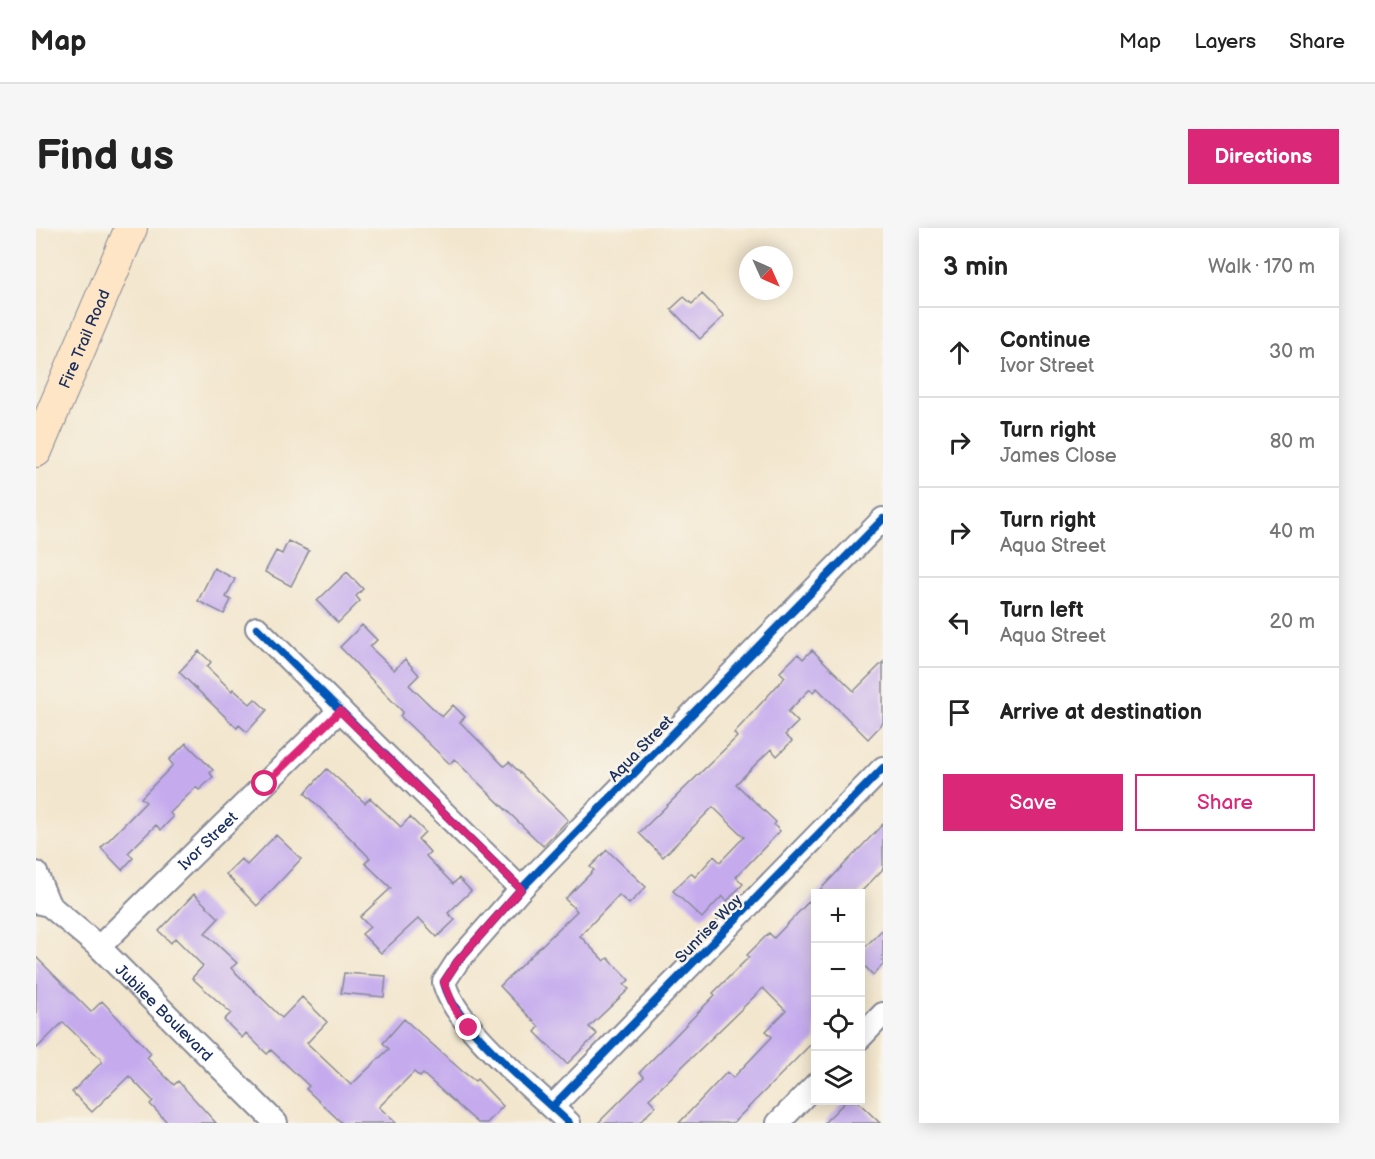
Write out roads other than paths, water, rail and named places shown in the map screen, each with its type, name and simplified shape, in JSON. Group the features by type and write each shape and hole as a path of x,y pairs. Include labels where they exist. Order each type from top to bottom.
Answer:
{"main road":[{"name":"Fire Trail Road","path":"36,452 131,228"}],"street":[{"name":"Aqua Street","path":"552,1107 469,1028 454,1008 444,982 457,962 521,889 883,519"},
{"path":"257,628 521,889"},
{"name":"Ivor Street","path":"99,947 340,711"},
{"name":"Sunrise Way","path":"552,1107 883,768"},
{"name":"Jubilee Boulevard","path":"36,873 42,904 99,947 276,1123"},
{"path":"865,1034 883,1014"},
{"path":"778,1123 811,1089"},
{"path":"552,1107 569,1123"}]}
